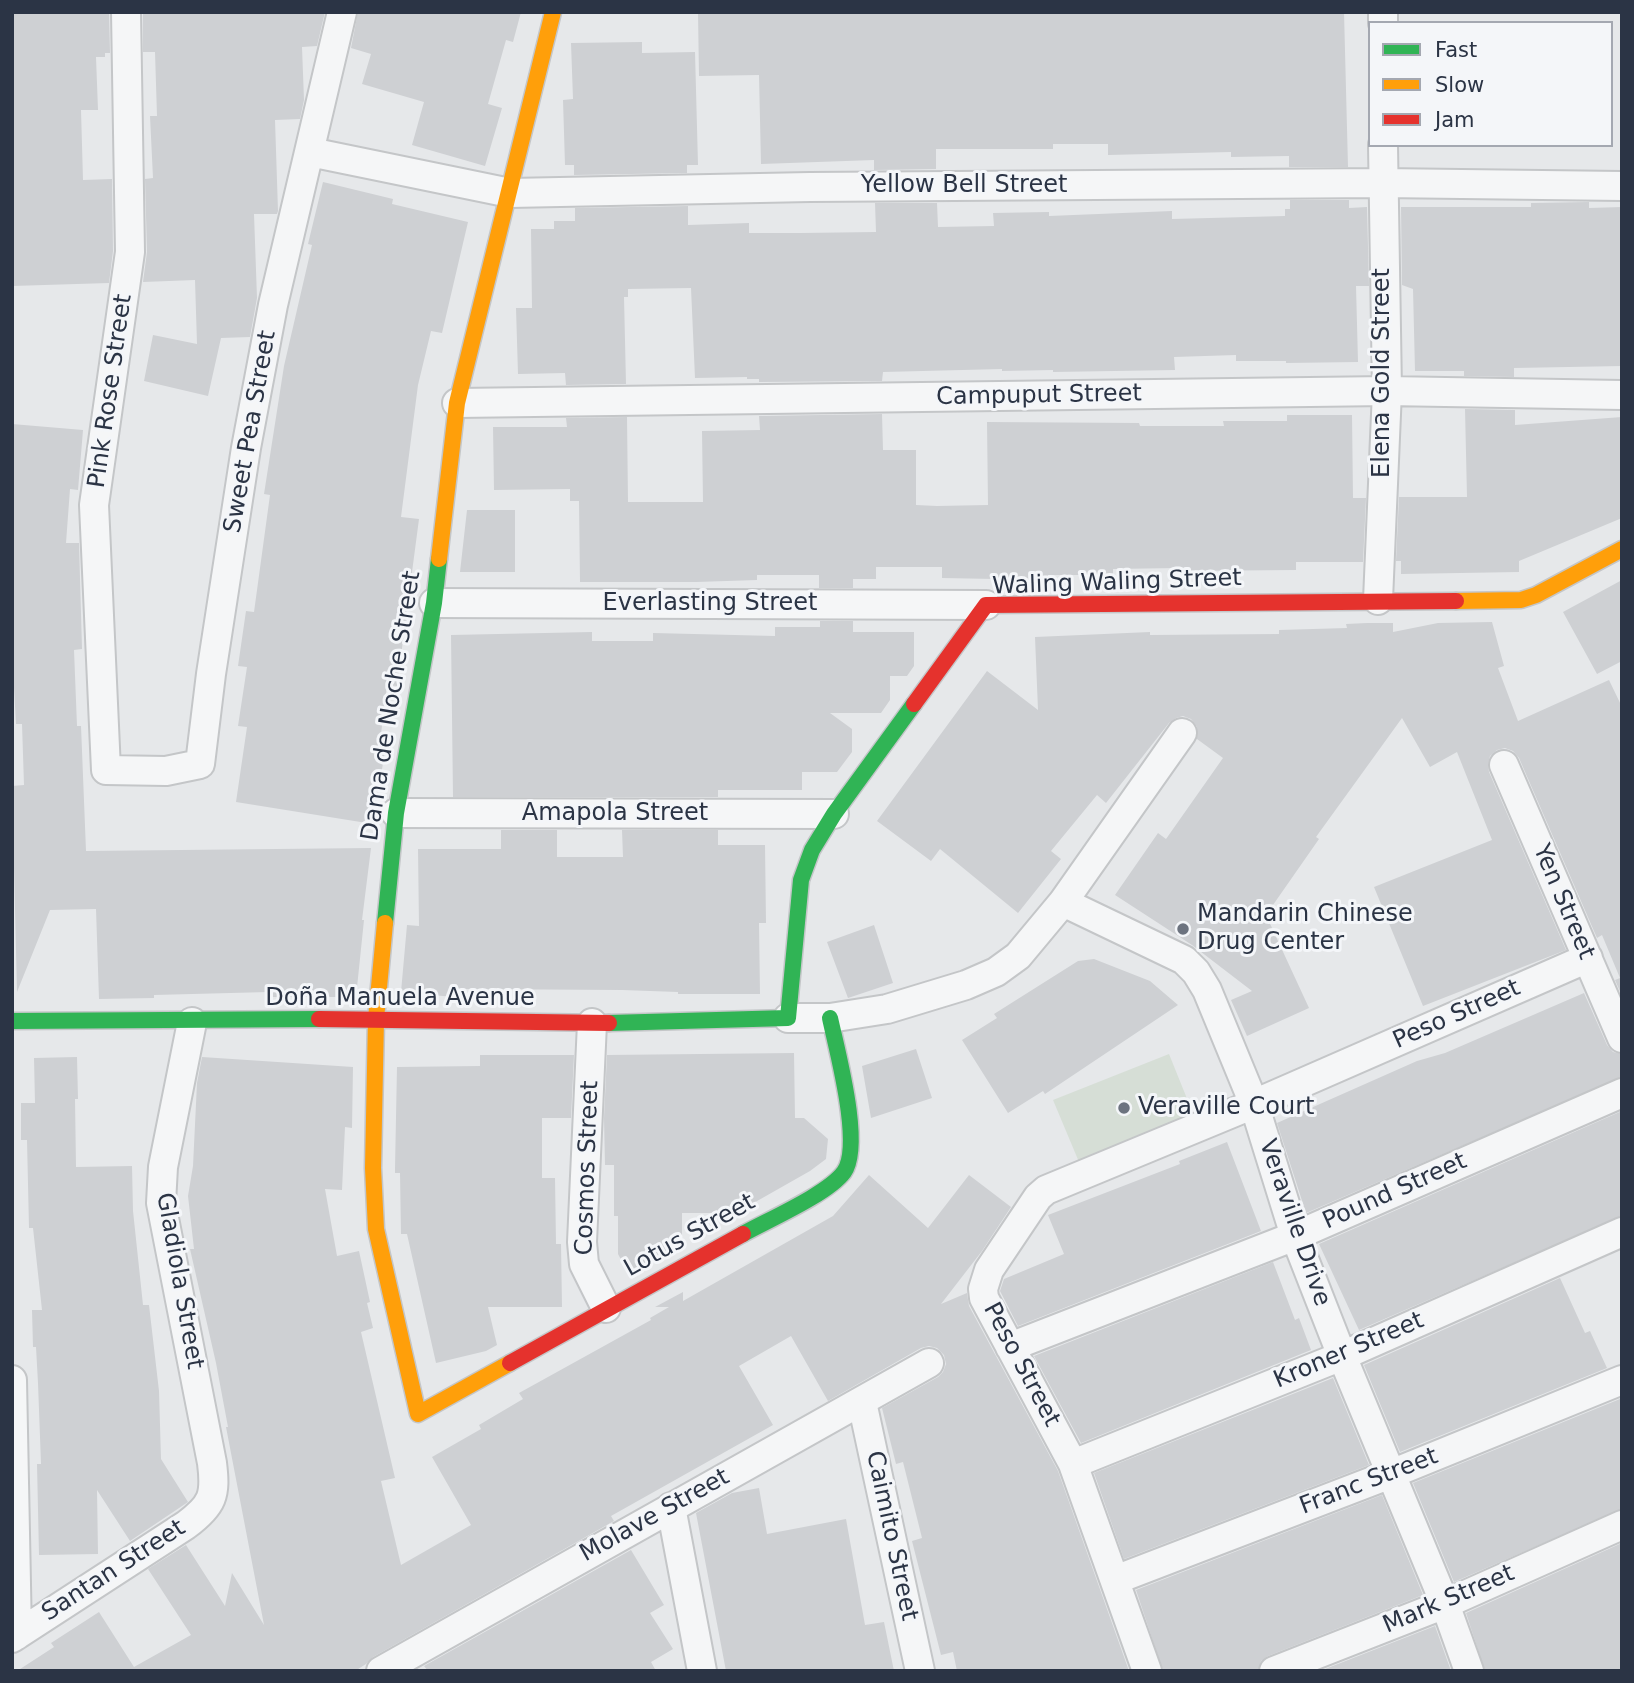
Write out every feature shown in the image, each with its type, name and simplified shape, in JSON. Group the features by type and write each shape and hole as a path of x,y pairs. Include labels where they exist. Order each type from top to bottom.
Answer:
{"street":[{"name":"Pink Rose Street","path":"106,770 94,505 130,252 126,12"},
{"name":"Sweet Pea Street","path":"106,770 166,771 200,764 246,448 273,305 342,12"},
{"name":"Dama de Noche Street","path":"418,1414 376,1229 373,1168 376,1019 396,813 434,603 457,403 553,12"},
{"name":"Elena Gold Street","path":"1378,600 1387,391 1382,147"},
{"name":"Yellow Bell Street","path":"310,152 510,192 1382,183 1622,186"},
{"name":"Campuput Street","path":"457,403 1387,391 1622,394"},
{"name":"Waling Waling Street","path":"788,1018 801,880 812,850 834,814 986,605 1521,600 1536,595 1622,550"},
{"name":"Everlasting Street","path":"434,603 986,605"},
{"path":"788,1018 830,1018 887,1009 966,985 996,972 1018,956 1063,902 1182,733"},
{"name":"Yen Street","path":"1504,765 1622,1038"},
{"name":"Amapola Street","path":"396,813 834,814"},
{"name":"Veraville Drive","path":"1063,902 1184,960 1196,972 1207,990 1254,1104 1295,1236 1445,1604 1469,1671"},
{"name":"Peso Street","path":"1147,1671 1073,1464 989,1310 983,1289 989,1270 1038,1197 1057,1185 1254,1104 1588,958"},
{"name":"Doña Manuela Avenue","path":"12,1021 376,1019 592,1023 788,1018"},
{"name":"Lotus Street","path":"418,1414 822,1190 842,1175 848,1164 851,1148 850,1129 830,1018"},
{"name":"Gladiola Street","path":"192,1022 163,1167 161,1203 212,1463 212,1500"},
{"name":"Cosmos Street","path":"592,1023 582,1242 584,1264 606,1308"},
{"name":"Pound Street","path":"1010,1347 1295,1236 1622,1093"},
{"name":"Kroner Street","path":"1073,1464 1342,1356 1622,1232"},
{"name":"Molave Street","path":"381,1671 929,1363"},
{"path":"12,1380 15,1637"},
{"name":"Franc Street","path":"1115,1580 1391,1474 1622,1380"},
{"name":"Caimito Street","path":"862,1402 920,1671"},
{"name":"Santan Street","path":"15,1637 186,1525 212,1500"},
{"path":"671,1507 702,1671"},
{"name":"Mark Street","path":"1274,1671 1445,1604 1622,1525"}],"shaded area":[{"name":"Veraville Court","path":"1169,1054 1194,1116 1079,1162 1053,1100"}],"building":[{"path":"12,12 109,12 110,53 105,53 105,57 96,57 98,110 81,110 83,180 112,179 113,251 109,283 12,286"},
{"path":"143,12 325,12 317,46 302,47 304,100 300,119 275,120 278,211 277,214 254,214 257,298 250,337 221,338 208,396 144,381 153,335 197,344 195,280 143,282 147,252 145,179 153,178 150,116 157,116 155,52 143,52"},
{"path":"358,12 521,12 513,42 506,40 488,104 502,108 485,166 412,145 424,102 362,84 371,54 351,48"},
{"path":"698,12 1344,12 1348,167 1289,167 1289,156 1231,157 1231,152 1108,155 1108,144 1053,144 1053,149 936,149 936,169 874,170 874,160 761,164 759,75 699,76"},
{"path":"642,42 642,53 695,52 698,165 687,165 687,173 574,175 574,165 565,165 563,100 573,99 571,43"},
{"path":"323,182 393,199 392,204 468,222 442,333 431,331 418,385 401,517 419,519 397,686 387,685 379,750 385,751 373,824 236,802 247,727 238,726 247,667 238,666 246,611 254,612 270,495 264,494 284,366 312,245 308,244"},
{"path":"1290,200 1349,200 1349,208 1367,207 1369,286 1356,286 1358,362 1236,361 1236,355 1174,357 1175,370 1053,372 1002,369 883,372 882,381 759,382 759,379 747,377 695,378 691,288 628,289 628,297 624,297 626,384 566,385 565,373 518,374 516,308 532,308 531,229 554,229 554,221 575,221 575,208 688,206 688,225 749,223 749,233 801,233 876,232 875,203 937,203 938,227 994,226 993,213 1049,212 1049,216 1172,211 1172,219 1285,216 1285,209 1290,209"},
{"path":"1589,202 1589,208 1622,207 1622,366 1514,368 1514,377 1464,376 1464,371 1415,371 1413,289 1402,285 1401,207 1531,207 1531,203"},
{"path":"1465,409 1515,410 1515,425 1622,417 1622,518 1519,561 1519,572 1401,574 1401,561 1396,561 1399,497 1467,497"},
{"path":"882,414 883,450 916,450 916,505 937,506 988,505 987,422 1224,426 1223,421 1287,421 1287,415 1352,415 1353,498 1366,498 1363,562 1296,562 1296,570 1113,569 1113,575 1048,575 1048,580 942,578 942,567 876,567 876,579 853,579 853,588 819,588 819,575 757,575 757,580 696,582 580,582 579,501 570,501 570,489 494,490 493,427 567,427 566,418 627,417 628,502 703,502 702,431 760,430 759,416"},
{"path":"12,424 83,430 78,490 70,489 66,543 79,543 82,649 74,650 77,726 81,726 86,851 371,848 356,997 269,997 269,992 99,999 96,909 50,910 17,992 12,786 24,785 22,724 16,724 12,651"},
{"path":"467,510 515,510 515,572 460,572"},
{"path":"1622,580 1622,661 1597,674 1563,612"},
{"path":"820,621 853,621 853,632 914,632 914,666 907,676 890,676 890,700 881,713 830,713 852,729 852,752 837,772 802,772 802,790 718,790 718,797 453,797 451,635 592,632 592,641 653,641 653,633 775,636 775,627 820,627"},
{"path":"1492,622 1504,666 1498,668 1518,721 1609,680 1622,707 1622,996 1615,980 1620,978 1602,935 1597,938 1519,758 1513,751 1505,748 1490,756 1489,772 1566,950 1423,1006 1374,887 1492,840 1457,752 1430,767 1402,718 1316,837 1319,839 1266,915 1309,1008 1247,1036 1231,1000 1252,991 1192,945 1115,895 1158,833 1166,839 1223,758 1197,739 1197,727 1191,719 1183,716 1169,723 1106,803 1097,795 1051,851 1061,859 1018,913 940,849 931,861 877,821 987,671 1038,710 1035,637 1150,632 1150,635 1279,634 1279,630 1347,628 1346,624 1367,623 1393,623 1393,632 1438,623"},
{"path":"501,830 557,830 557,857 623,857 622,830 718,830 718,845 765,845 766,923 759,923 760,994 464,989 464,998 401,992 407,925 419,926 418,849 501,849"},
{"path":"874,925 893,983 848,998 827,942"},
{"path":"1094,959 1150,981 1178,1005 1045,1094 1043,1091 1008,1113 962,1040 997,1018 994,1014 1078,961"},
{"path":"1584,993 1607,1045 1613,1052 1622,1054 1622,1077 1306,1213 1277,1123 1417,1061 1445,1053"},
{"path":"916,1049 932,1098 871,1118 862,1066"},
{"path":"794,1053 795,1118 804,1118 828,1139 826,1159 736,1213 682,1213 682,1243 628,1273 618,1254 618,1216 614,1216 614,1165 605,1165 607,1055"},
{"path":"480,1055 574,1055 571,1118 542,1118 542,1178 555,1178 556,1244 561,1244 562,1307 488,1307 497,1345 486,1351 436,1363 407,1234 401,1234 400,1173 395,1173 397,1067 480,1066"},
{"path":"77,1057 76,1167 132,1166 133,1211 143,1305 149,1305 159,1391 161,1459 188,1502 130,1541 97,1490 98,1554 39,1555 37,1464 41,1464 32,1310 42,1310 33,1228 29,1228 27,1140 21,1140 21,1103 35,1103 34,1058"},
{"path":"202,1057 353,1067 352,1128 345,1127 342,1190 325,1189 337,1256 359,1251 370,1302 367,1303 373,1328 361,1332 395,1478 381,1481 401,1565 471,1525 432,1457 481,1429 479,1425 523,1399 519,1393 651,1320 650,1318 669,1307 655,1307 683,1292 683,1301 833,1216 869,1175 928,1228 969,1175 1011,1207 982,1251 941,1304 967,1293 969,1306 1058,1471 1129,1671 957,1671 953,1652 941,1655 912,1541 922,1538 903,1462 896,1464 882,1408 938,1377 946,1364 944,1355 937,1348 921,1348 828,1401 791,1336 739,1366 773,1425 611,1516 614,1521 373,1657 355,1671 17,1671 54,1647 51,1643 99,1612 134,1667 191,1635 148,1569 186,1545 225,1606 232,1573 264,1625 216,1363 190,1249 194,1249 188,1196 193,1166 197,1083"},
{"path":"1622,1111 1622,1216 1359,1330 1319,1244"},
{"path":"1227,1142 1261,1231 1018,1326 1000,1291 1004,1279 1064,1254 1048,1215 1180,1164 1179,1161"},
{"path":"1273,1262 1295,1320 1299,1318 1311,1350 1081,1443 1034,1356"},
{"path":"1560,1278 1585,1333 1590,1331 1607,1368 1400,1452 1364,1365"},
{"path":"1333,1378 1369,1465 1124,1559 1094,1473"},
{"path":"1620,1399 1622,1509 1454,1582 1413,1483"},
{"path":"759,1488 767,1534 846,1519 865,1625 884,1622 894,1671 726,1671 696,1513 732,1493"},
{"path":"1382,1495 1423,1595 1268,1656 1261,1661 1258,1671 1163,1671 1136,1590"},
{"path":"1622,1543 1622,1671 1485,1671 1466,1613"},
{"path":"631,1550 664,1605 650,1613 673,1649 651,1662 656,1671 428,1671 424,1666"},
{"path":"1435,1626 1451,1671 1320,1671"}],"traffic: fast":[{"path":"385,923 396,813 434,603 439,559"},
{"path":"609,1023 788,1018 801,880 812,850 834,814 914,704"},
{"path":"743,1234 812,1198 844,1172 849,1159 850,1120 830,1018"},
{"path":"12,1021 319,1019"}],"traffic: slow":[{"path":"439,559 457,403 553,12"},
{"path":"1456,601 1521,600 1536,595 1622,549"},
{"path":"385,923 376,1019 373,1168 376,1229 418,1414 510,1363"}],"traffic: jam":[{"path":"914,704 986,605 1456,601"},
{"path":"319,1019 609,1023"},
{"path":"510,1363 743,1234"}],"place":[{"name":"Mandarin Chinese Drug Center","path":"1183,929"},
{"name":"Veraville Court","path":"1124,1108"}]}
